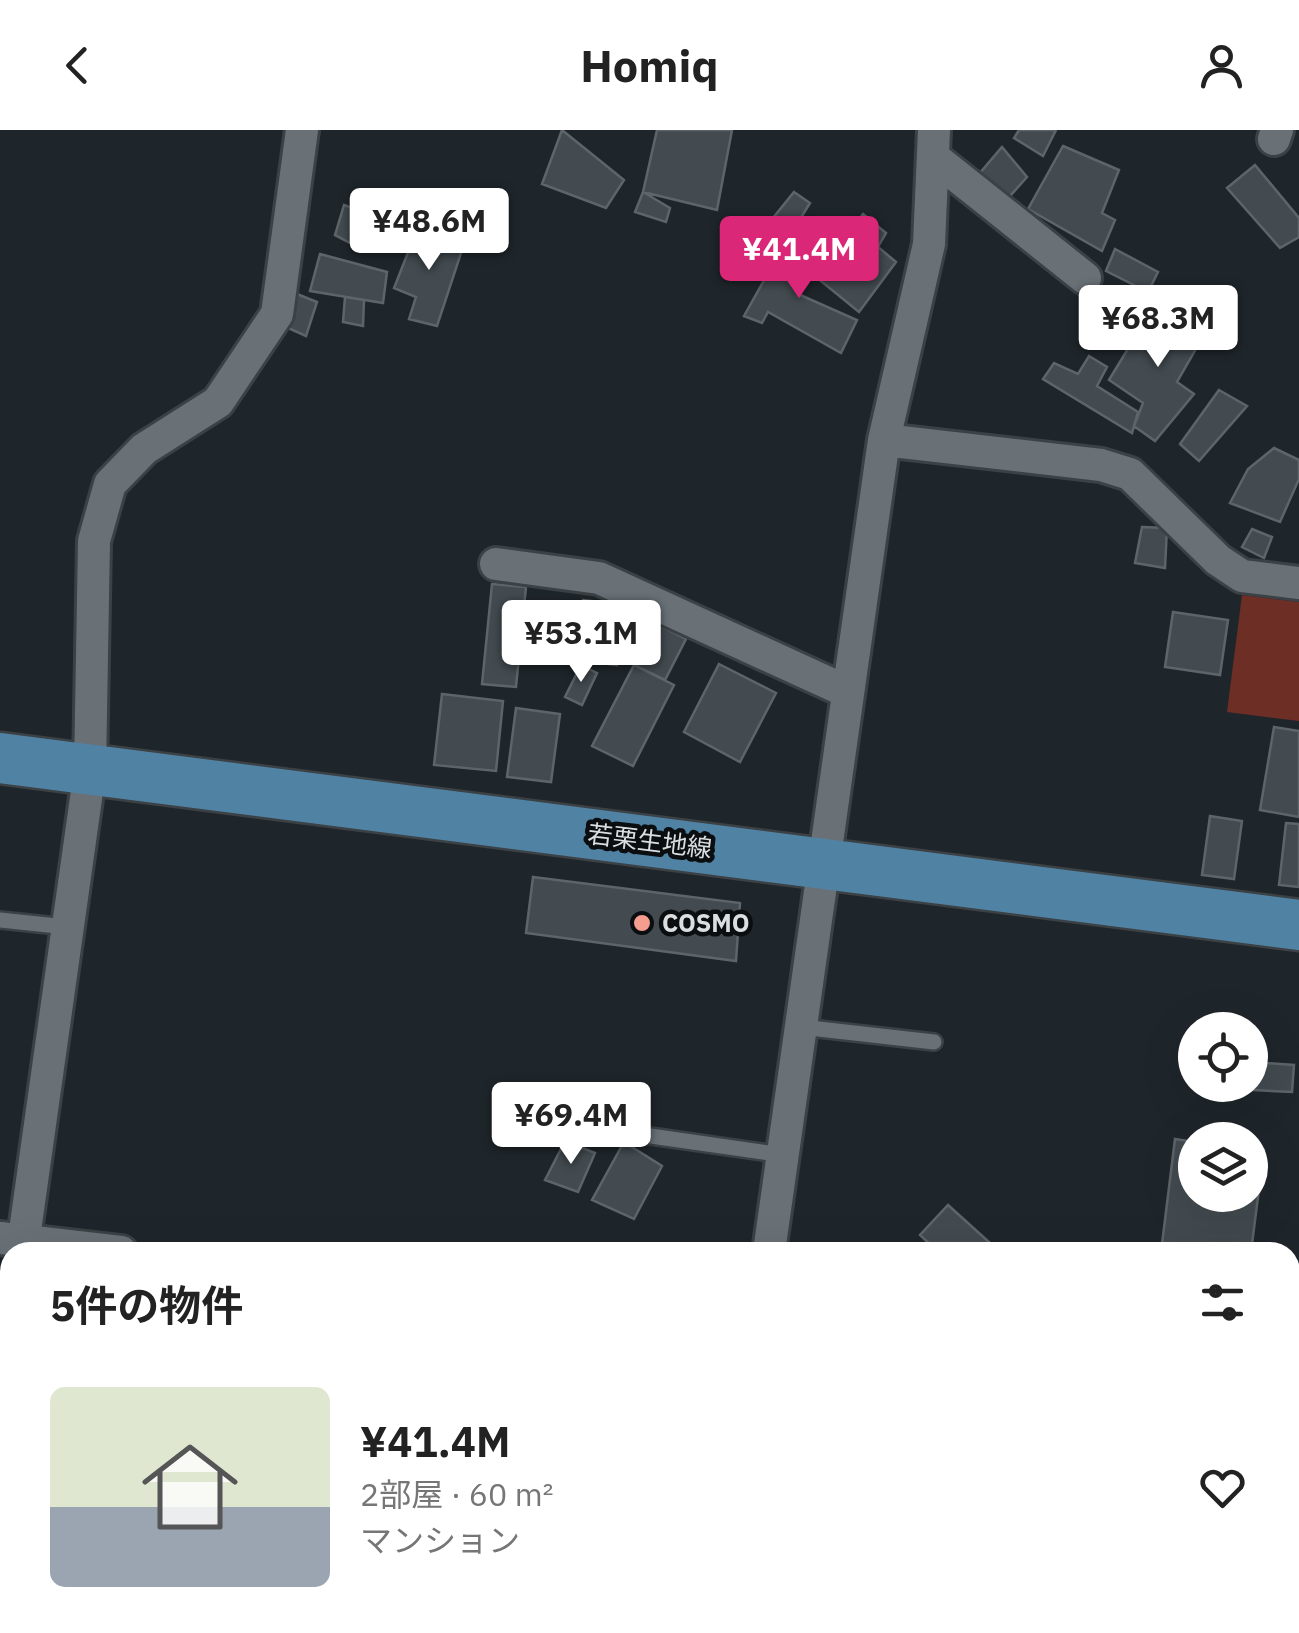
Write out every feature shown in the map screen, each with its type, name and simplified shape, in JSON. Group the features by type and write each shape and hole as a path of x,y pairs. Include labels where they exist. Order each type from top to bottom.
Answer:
{"main road":[{"name":"若栗生地線","path":"0,758 1299,925"}],"street":[{"path":"15,1242 90,770 94,541 110,484 144,448 218,402 277,314 302,130"},
{"path":"934,144 1085,278"},
{"path":"770,1242 884,440 929,244 934,144"},
{"path":"884,440 1101,465 1130,474 1218,560 1242,576 1299,583"},
{"path":"496,564 599,578 848,692"}],"lane":[{"path":"0,920 67,927"},
{"path":"800,1028 934,1042"},
{"path":"610,1130 782,1155"}],"shaded area":[{"path":"1242,595 1299,602 1299,721 1227,712"}],"building":[{"path":"562,130 624,180 606,208 542,184"},
{"path":"657,130 732,130 717,210 643,192"},
{"path":"1019,130 1056,130 1043,156 1014,138"},
{"path":"1063,146 1119,170 1102,213 1115,220 1102,251 1028,209"},
{"path":"1002,147 1027,177 1010,196 979,174"},
{"path":"1255,165 1299,218 1299,237 1280,248 1227,188"},
{"path":"643,192 670,208 666,222 635,212"},
{"path":"794,192 810,203 778,255 756,239"},
{"path":"344,205 367,213 354,245 335,235"},
{"path":"863,214 886,233 878,247 896,262 859,312 816,277"},
{"path":"420,222 464,244 437,326 409,319 416,297 394,288"},
{"path":"786,241 813,248 798,294 857,320 841,353 768,312 762,323 744,316"},
{"path":"1115,249 1158,272 1148,292 1106,271"},
{"path":"320,254 387,272 383,303 310,291"},
{"path":"297,294 317,302 306,336 286,327"},
{"path":"345,297 364,300 363,326 343,322"},
{"path":"1154,306 1204,335 1177,382 1194,394 1155,441 1134,426 1143,403 1109,380"},
{"path":"1089,356 1107,367 1097,386 1138,412 1132,433 1043,379 1054,363 1078,374"},
{"path":"1219,390 1247,406 1199,461 1180,444"},
{"path":"1274,448 1299,460 1299,479 1280,522 1230,503 1248,469"},
{"path":"1142,527 1167,528 1165,568 1135,563"},
{"path":"1252,529 1272,537 1264,558 1242,547"},
{"path":"492,584 526,587 516,687 482,684"},
{"path":"583,600 625,605 617,665 575,660"},
{"path":"1173,612 1228,620 1220,675 1165,667"},
{"path":"655,623 686,639 665,680 634,665"},
{"path":"719,664 776,693 740,762 684,732"},
{"path":"581,665 597,673 582,705 565,697"},
{"path":"634,665 674,685 633,766 592,746"},
{"path":"442,694 503,701 496,771 434,765"},
{"path":"516,708 560,714 551,782 507,777"},
{"path":"1274,727 1299,731 1299,817 1260,810"},
{"path":"1210,816 1242,821 1234,879 1202,875"},
{"path":"1286,823 1299,824 1299,887 1279,885"},
{"path":"533,877 740,903 736,961 526,933"},
{"path":"1268,1063 1294,1065 1292,1092 1268,1091"},
{"path":"1175,1139 1178,1212 1256,1212 1252,1242 1162,1242"},
{"path":"565,1141 595,1153 578,1192 545,1180"},
{"path":"624,1142 662,1166 634,1219 592,1200"},
{"path":"948,1205 989,1242 927,1242 920,1235"}],"place":[{"name":"COSMO","path":"642,923"}]}
